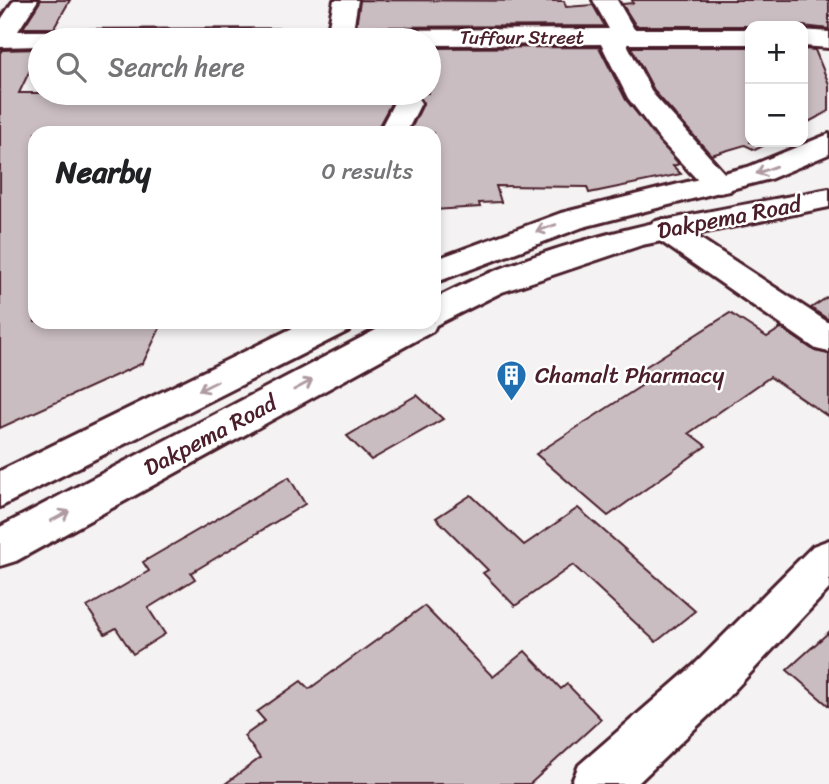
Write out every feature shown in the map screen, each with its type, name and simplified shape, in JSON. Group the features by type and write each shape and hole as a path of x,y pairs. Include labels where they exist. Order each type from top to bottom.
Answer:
{"main road":[{"path":"0,38 26,0"},
{"path":"341,28 346,0"},
{"path":"605,0 618,36 618,56 653,117 719,184"},
{"name":"Tuffour Street","path":"441,37 745,36"},
{"name":"Tuffour Street","path":"0,38 28,38"},
{"path":"808,38 829,40"},
{"path":"396,126 406,105"},
{"name":"Dakpema Road","path":"441,269 572,220 759,173 829,144"},
{"name":"Dakpema Road","path":"441,310 491,284 580,252 664,229 829,198"},
{"path":"664,229 829,340"},
{"name":"Dakpema Road","path":"0,490 321,329"},
{"name":"Dakpema Road","path":"0,548 406,329"},
{"path":"598,784 711,681 829,559"}],"building":[{"path":"41,0 70,0 54,28 23,28"},
{"path":"360,0 564,1 566,7 593,5 605,26 356,27"},
{"path":"632,0 829,0 829,29 808,27 808,21 745,21 745,26 636,26 622,4 633,3"},
{"path":"599,47 626,100 679,164 673,166 681,174 589,193 587,187 496,186 501,202 479,203 480,207 441,210 441,126 412,126 423,105 441,105 441,48"},
{"path":"631,47 745,47 745,145 711,155 655,92"},
{"path":"28,49 28,74 19,93 28,93 28,105 390,105 379,126 28,126 28,329 160,329 143,363 0,428 2,50"},
{"path":"808,49 815,50 829,84 829,111 808,122"},
{"path":"829,296 829,320 811,308"},
{"path":"730,313 767,337 781,328 815,351 829,354 829,417 770,377 689,433 706,446 608,516 536,454 641,386 634,374"},
{"path":"417,395 443,419 371,460 347,436"},
{"path":"289,477 305,504 191,573 195,579 148,608 165,634 133,654 116,628 105,634 87,607 149,571 143,562"},
{"path":"471,495 524,545 578,508 695,611 656,642 573,565 515,606 483,573 488,570 436,518"},
{"path":"424,606 493,677 525,651 561,689 567,684 601,719 530,784 225,784 260,758 244,736 265,721 257,712 301,681 309,689"},
{"path":"829,632 829,706 787,670"}],"place":[{"name":"Chamalt Pharmacy","path":"512,402"}]}
